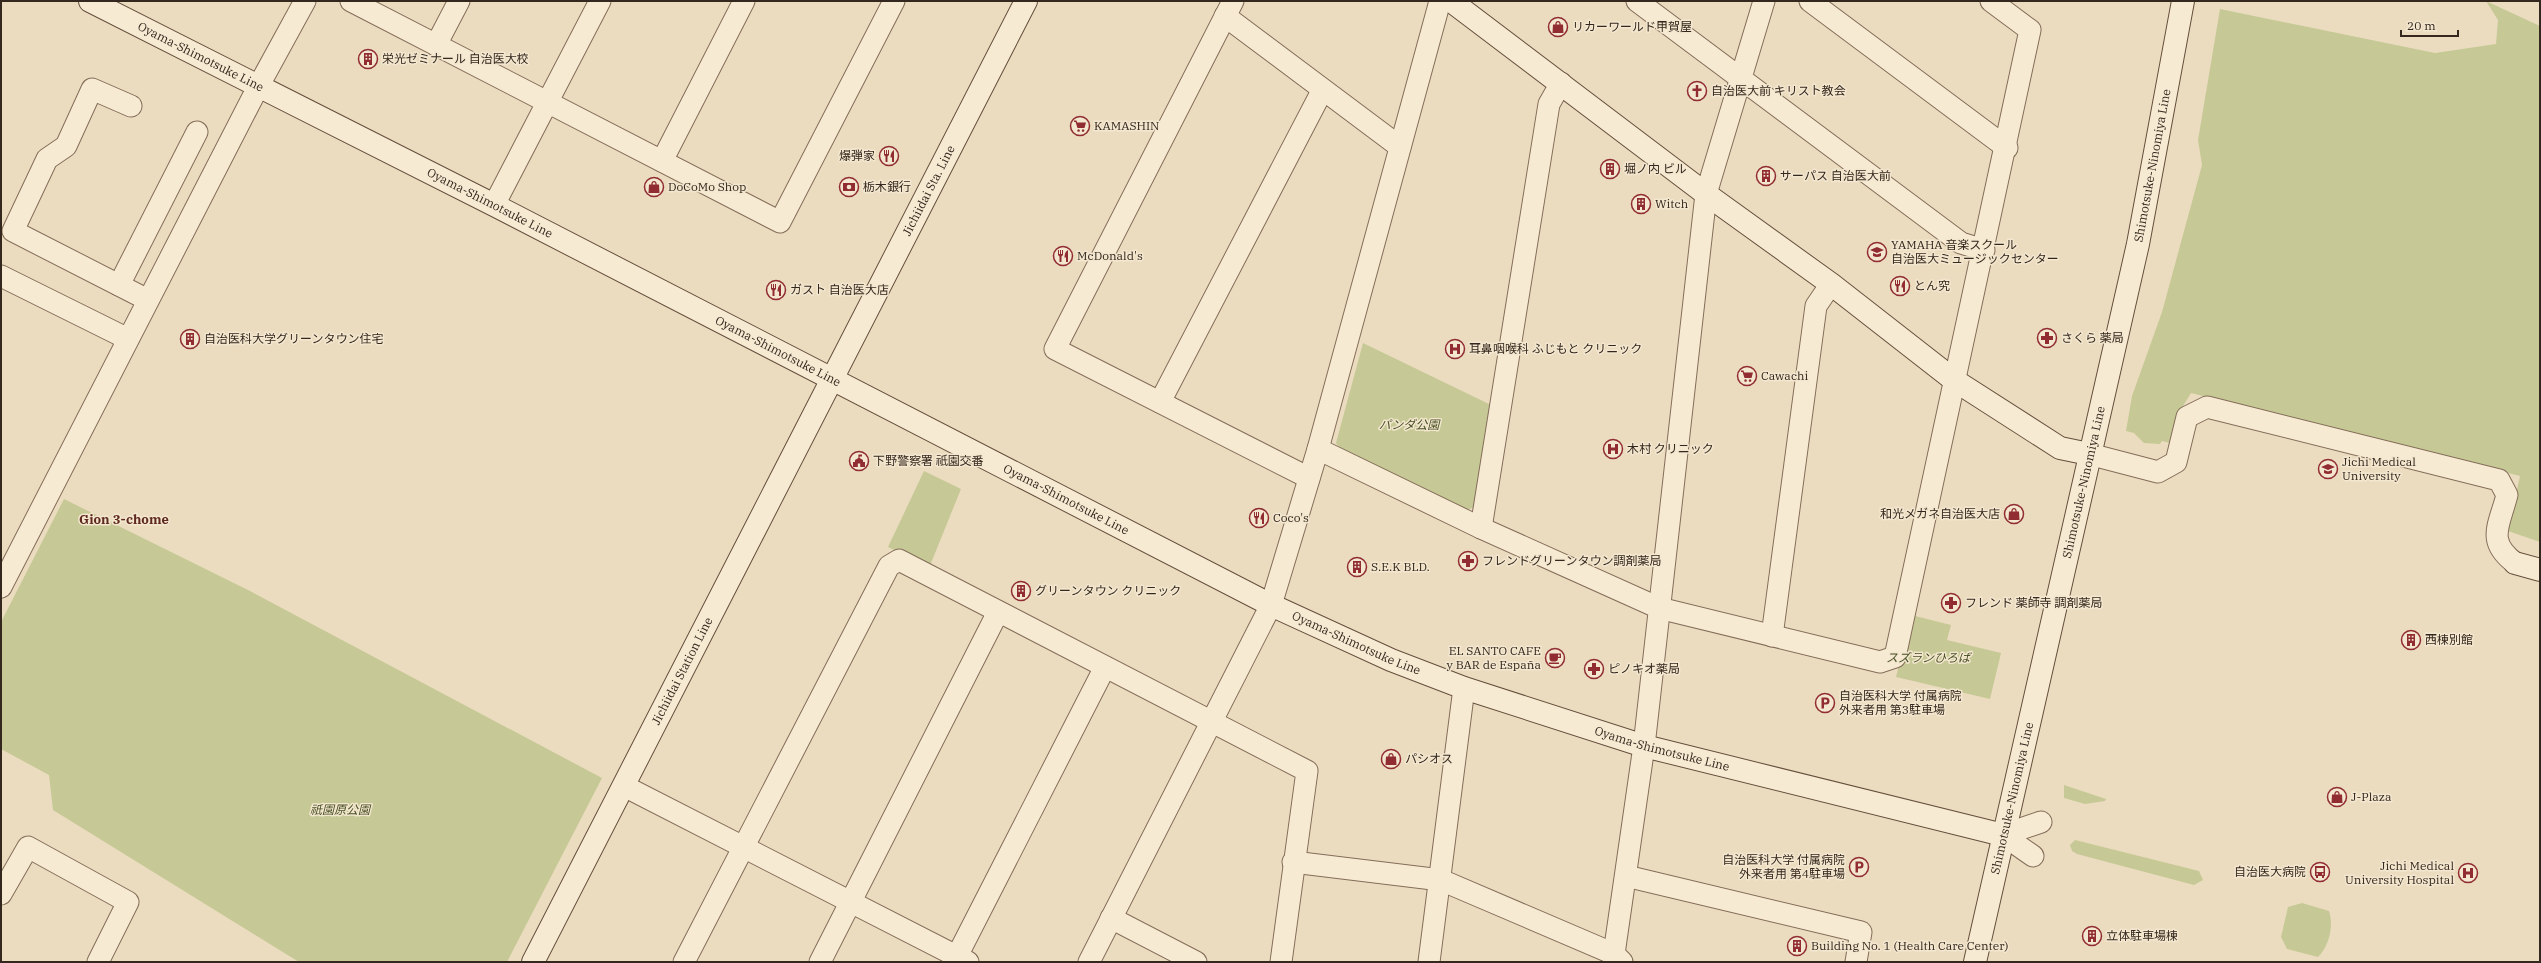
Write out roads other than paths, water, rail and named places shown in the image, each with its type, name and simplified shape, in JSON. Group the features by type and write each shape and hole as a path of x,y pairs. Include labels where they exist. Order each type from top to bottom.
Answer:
{"main road":[{"name":"Oyama-Shimotsuke Line","path":"90,1 494,205 1271,605 1384,657 1464,688 1644,746 2003,835"},
{"name":"Jichiidai Sta. Line","path":"832,379 1026,1"},
{"path":"1451,1 1706,194 1831,284 1954,380 2060,448 2089,454"},
{"name":"Shimotsuke-Ninomiya Line","path":"1975,962 2139,236 2183,1"},
{"name":"Jichiidai Station Line","path":"533,962 832,379"},
{"path":"2515,563 2540,570"}],"street":[{"path":"1,587 258,87 305,1"},
{"path":"351,1 780,222 894,1"},
{"path":"436,45 459,1"},
{"path":"494,205 549,102 600,1"},
{"path":"662,161 744,1"},
{"path":"1089,962 1271,605 1318,449 1440,1"},
{"path":"1637,1 1961,244 1984,250"},
{"path":"1293,862 1441,880 1618,958 1626,876 1644,746 1706,194 1764,1"},
{"path":"1810,1 2007,148"},
{"path":"1318,449 1481,528 1659,608 1880,662 1895,657 1954,380 2007,148 2030,30 1991,1"},
{"path":"1309,478 1055,349 1229,9 1322,91 1400,147"},
{"path":"1481,528 1549,104 1561,83"},
{"path":"130,106 92,89 66,146 47,159 7,228 148,300"},
{"path":"1160,402 1322,91"},
{"path":"118,285 197,132"},
{"path":"1,276 128,339"},
{"path":"1772,636 1816,306 1831,284"},
{"path":"2089,454 2158,472 2176,462 2187,417 2207,407 2499,480 2507,495 2496,537 2501,552 2515,563"},
{"path":"684,962 888,566 899,560 1307,771 1293,862 1281,962"},
{"path":"820,962 998,612"},
{"path":"624,786 960,960 1105,667"},
{"path":"1429,962 1441,880 1464,688"},
{"path":"2003,835 2041,822"},
{"path":"2003,835 2033,856"},
{"path":"1,894 28,847 128,902 98,962"},
{"path":"1626,876 1861,932 1856,962"},
{"path":"1111,918 1196,962"}],"place":[{"name":"リカーワールド甲賀屋","path":"1558,27"},
{"name":"栄光ゼミナール 自治医大校","path":"368,59"},
{"name":"自治医大前 キリスト教会","path":"1697,91"},
{"name":"KAMASHIN","path":"1080,126"},
{"name":"爆弾家","path":"889,156"},
{"name":"堀ノ内 ビル","path":"1610,169"},
{"name":"サーパス 自治医大前","path":"1766,176"},
{"name":"DoCoMo Shop","path":"654,187"},
{"name":"栃木銀行","path":"849,187"},
{"name":"Witch","path":"1641,204"},
{"name":"YAMAHA 音楽スクール 自治医大ミュージックセンター","path":"1877,252"},
{"name":"McDonald's","path":"1063,256"},
{"name":"とん究","path":"1900,286"},
{"name":"ガスト 自治医大店","path":"776,290"},
{"name":"さくら 薬局","path":"2047,338"},
{"name":"自治医科大学グリーンタウン住宅","path":"190,339"},
{"name":"耳鼻咽喉科 ふじもと クリニック","path":"1455,349"},
{"name":"Cawachi","path":"1747,376"},
{"name":"木村 クリニック","path":"1613,449"},
{"name":"下野警察署 祇園交番","path":"859,461"},
{"name":"Jichi Medical University","path":"2328,469"},
{"name":"和光メガネ自治医大店","path":"2014,514"},
{"name":"Coco's","path":"1259,518"},
{"name":"フレンドグリーンタウン調剤薬局","path":"1468,561"},
{"name":"S.E.K BLD.","path":"1357,567"},
{"name":"グリーンタウン クリニック","path":"1021,591"},
{"name":"フレンド 薬師寺 調剤薬局","path":"1951,603"},
{"name":"西棟別館","path":"2411,640"},
{"name":"EL SANTO CAFE y BAR de España","path":"1555,658"},
{"name":"ピノキオ薬局","path":"1594,669"},
{"name":"自治医科大学 付属病院 外来者用 第3駐車場","path":"1825,703"},
{"name":"パシオス","path":"1391,759"},
{"name":"J-Plaza","path":"2337,797"},
{"name":"自治医科大学 付属病院 外来者用 第4駐車場","path":"1859,867"},
{"name":"自治医大病院","path":"2320,872"},
{"name":"Jichi Medical University Hospital","path":"2468,873"},
{"name":"立体駐車場棟","path":"2092,936"},
{"name":"Building No. 1 (Health Care Center)","path":"1797,946"}],"district":[{"name":"Gion 3-chome","path":"124,519"}],"park label":[{"name":"パンダ公園","path":"1409,425"},
{"name":"スズランひろば","path":"1928,658"},
{"name":"祇園原公園","path":"340,810"}]}
